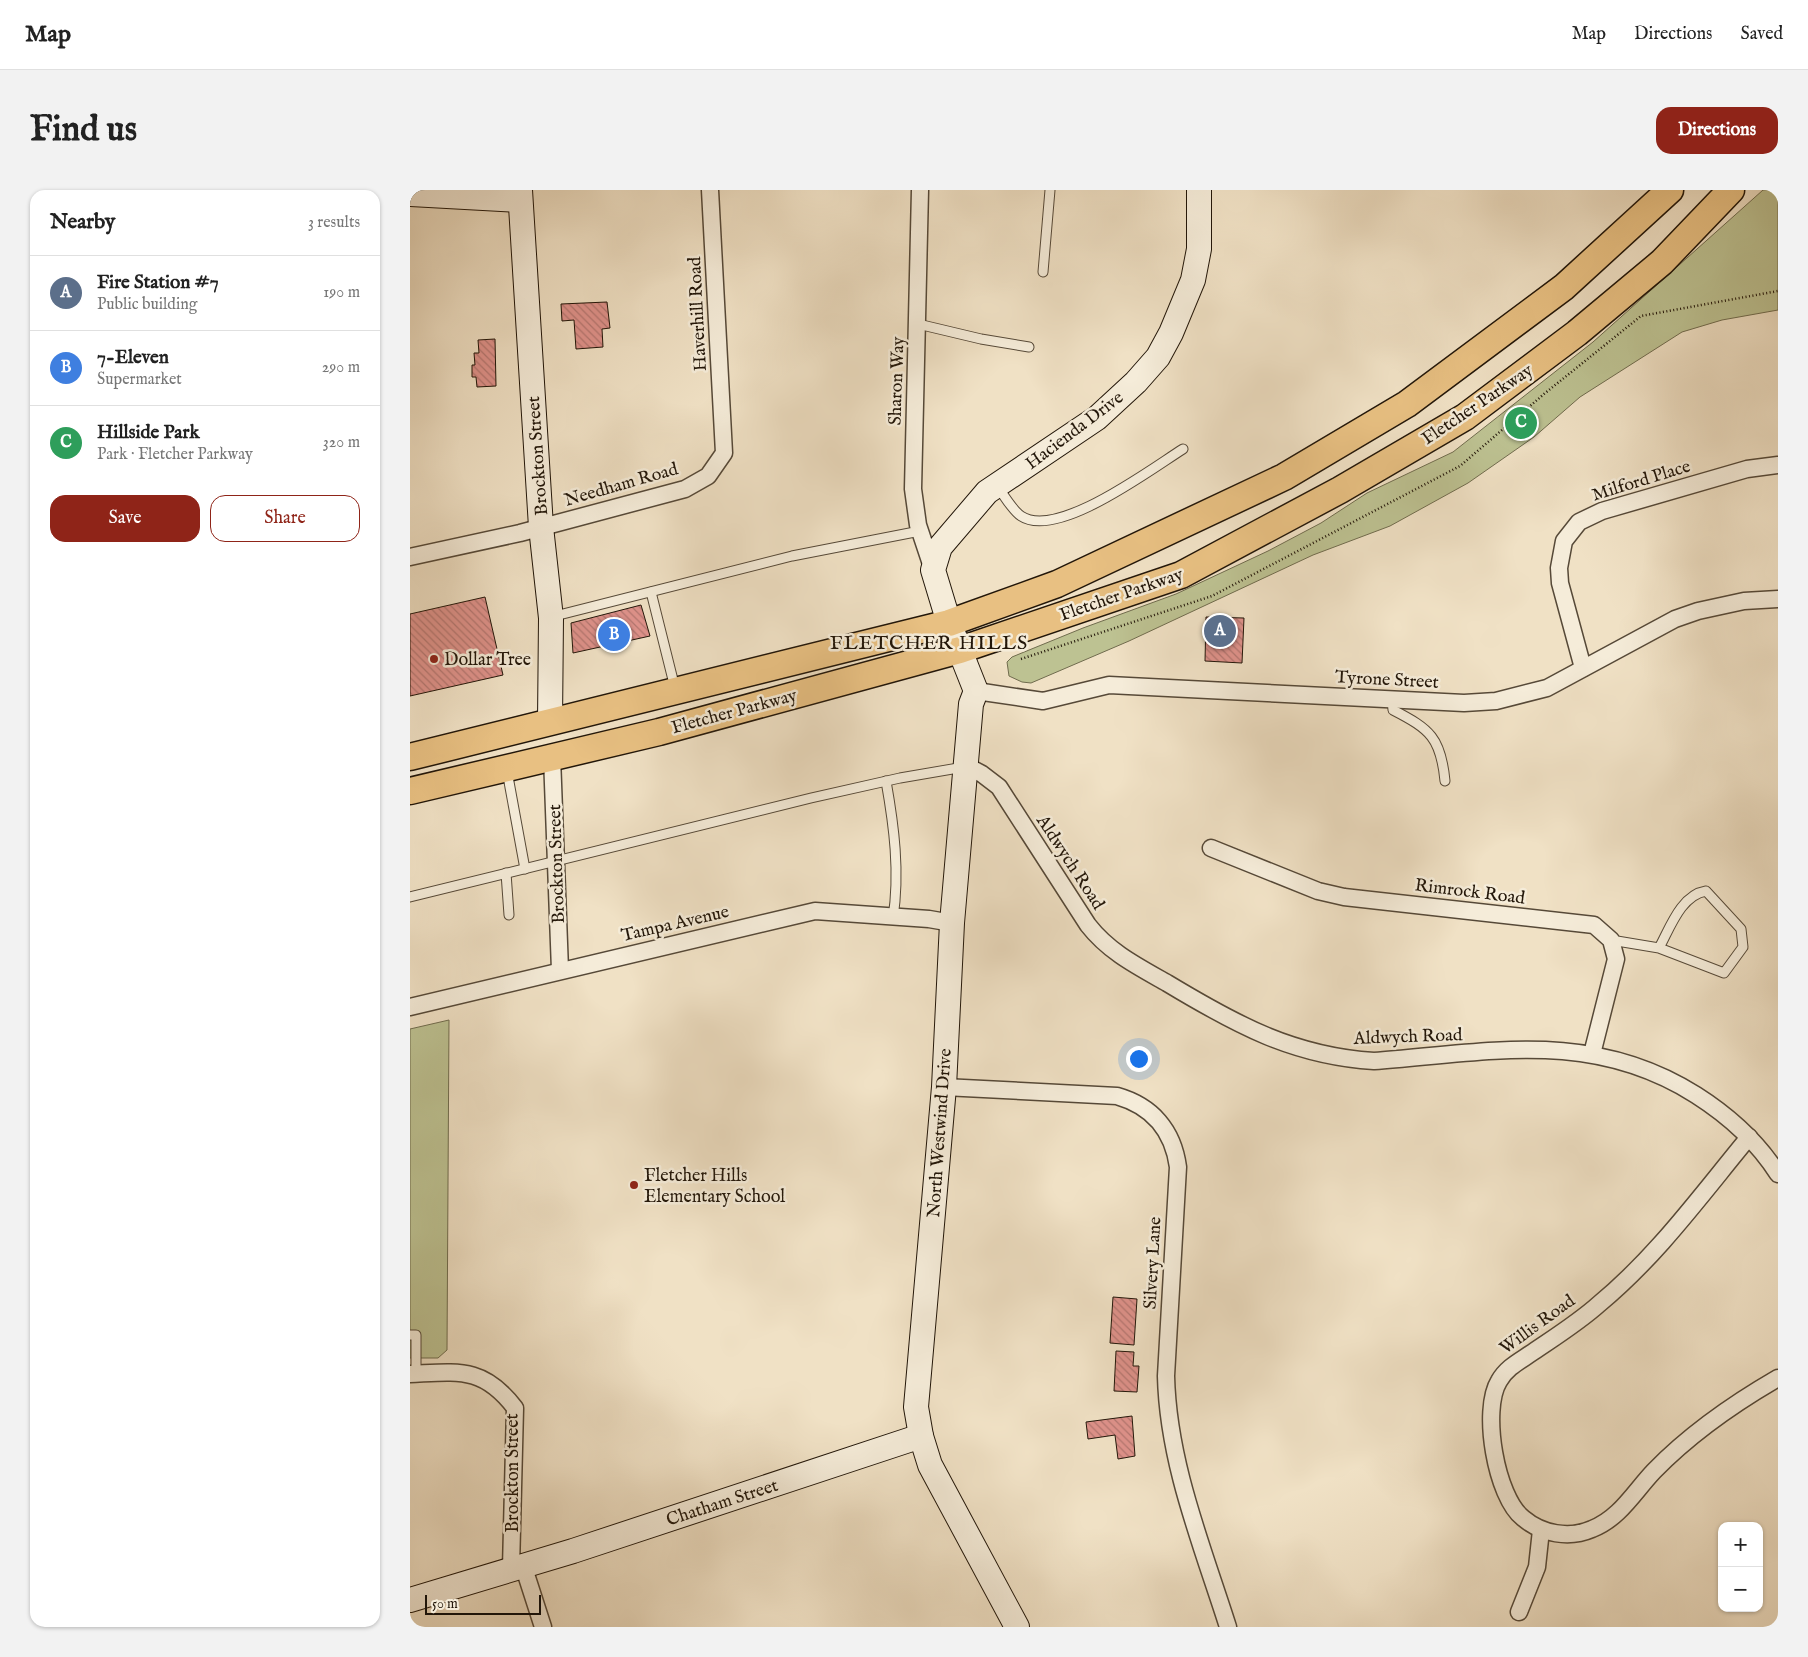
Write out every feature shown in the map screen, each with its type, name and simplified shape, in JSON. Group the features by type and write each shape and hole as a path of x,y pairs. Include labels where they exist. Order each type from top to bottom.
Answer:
{"main road":[{"name":"Fletcher Parkway","path":"410,757 949,623 1057,584 1275,482 1390,414 1564,287 1670,190"},
{"name":"Fletcher Parkway","path":"410,791 659,732 960,650 1181,575 1340,490 1465,417 1577,333 1662,262 1731,190"},
{"path":"552,757 554,742 570,728 604,708"},
{"path":"506,768 538,746 550,722"}],"street":[{"name":"Haverhill Road","path":"710,190 724,435"},
{"name":"Sharon Way","path":"920,190 913,489 920,531 933,570"},
{"name":"Hacienda Drive","path":"933,570 940,547 987,492 1097,418 1136,382 1158,357 1171,333 1193,280 1199,249 1199,190"},
{"path":"410,194 520,195"},
{"name":"Brockton Street","path":"520,195 542,527 550,618 550,722"},
{"name":"Needham Road","path":"410,557 542,527 685,489 708,476 724,453 724,435"},
{"name":"Milford Place","path":"1583,668 1560,583 1559,568 1564,541 1579,522 1602,511 1747,468 1778,465"},
{"path":"933,570 949,623 976,691"},
{"name":"Tyrone Street","path":"976,691 1043,701 1109,685 1464,703 1496,701 1547,688 1675,618 1720,605 1778,599"},
{"name":"North Westwind Drive","path":"976,691 971,704 952,923 944,1087 916,1406 920,1436 930,1465 1017,1627"},
{"name":"Brockton Street","path":"552,757 560,970"},
{"name":"Aldwych Road","path":"967,766 982,774 999,787 1088,924 1104,943 1125,959 1221,1016 1287,1045 1320,1054 1356,1060 1374,1061 1525,1049 1568,1050 1635,1065 1678,1084 1721,1111 1749,1137 1778,1174"},
{"name":"Rimrock Road","path":"1211,848 1318,891 1344,896 1594,925 1610,940"},
{"name":"Tampa Avenue","path":"410,1007 815,911 892,918 929,919 952,923"},
{"path":"1592,1054 1616,959 1610,940"},
{"name":"Silvery Lane","path":"944,1087 1117,1096 1149,1111 1170,1136 1178,1167 1166,1376 1167,1411 1176,1462 1228,1627"},
{"name":"Willis Road","path":"1749,1137 1645,1263 1598,1305 1511,1366 1498,1381 1490,1409 1503,1490 1514,1510 1541,1530 1572,1534 1602,1524 1622,1509 1654,1472 1680,1447 1738,1403 1778,1378"},
{"name":"Brockton Street","path":"413,1374 468,1373 481,1378 501,1390 514,1408 517,1566 543,1627"},
{"name":"Chatham Street","path":"410,1600 517,1566 573,1551 920,1436"},
{"path":"1519,1612 1537,1567 1541,1530"}],"lane":[{"path":"1043,272 1050,190"},
{"path":"918,324 981,339 1029,347"},
{"path":"997,486 1021,516 1037,521 1057,520 1086,509 1183,449"},
{"path":"550,618 792,556 920,531"},
{"path":"651,592 676,691"},
{"path":"1392,699 1393,710 1422,725 1432,737 1443,759 1445,781"},
{"path":"410,897 886,781 967,766"},
{"path":"506,768 525,869"},
{"path":"886,781 895,828 895,901 892,918"},
{"path":"506,873 509,915"},
{"path":"1610,940 1659,948 1724,973 1743,947 1741,929 1706,891 1697,892 1676,916 1659,948"},
{"path":"410,1335 416,1335 413,1374"}],"green space":[{"path":"1763,190 1778,190 1778,310 1722,320 1682,332 1580,397 1534,437 1468,483 1390,526 1313,555 1129,641 1031,683 1022,682 1009,676 1007,662 1012,657 1083,628 1176,594 1268,551 1321,523 1367,493 1453,452 1593,342"},
{"path":"449,1020 447,1350 438,1358 410,1358 410,1029"}],"building":[{"path":"607,302 610,328 602,329 603,347 576,349 574,320 562,321 561,304"},
{"path":"495,339 496,386 477,387 476,377 472,377 472,365 475,365 474,353 479,353 478,340"},
{"path":"485,597 503,675 410,696 410,614"},
{"path":"641,605 650,636 573,653 571,623"},
{"path":"1206,617 1244,618 1242,663 1205,661"},
{"path":"1113,1297 1137,1299 1134,1345 1110,1343"},
{"path":"1116,1351 1134,1352 1133,1366 1139,1366 1137,1392 1114,1391"},
{"path":"1132,1416 1135,1456 1118,1459 1115,1435 1088,1439 1086,1422"}],"place":[{"name":"Hillside Park","path":"1521,423"},
{"name":"Fire Station #7","path":"1220,631"},
{"name":"7-Eleven","path":"614,635"},
{"name":"Dollar Tree","path":"434,659"},
{"name":"Fletcher Hills Elementary School","path":"634,1185"}],"district":[{"name":"FLETCHER HILLS","path":"929,642"}]}
